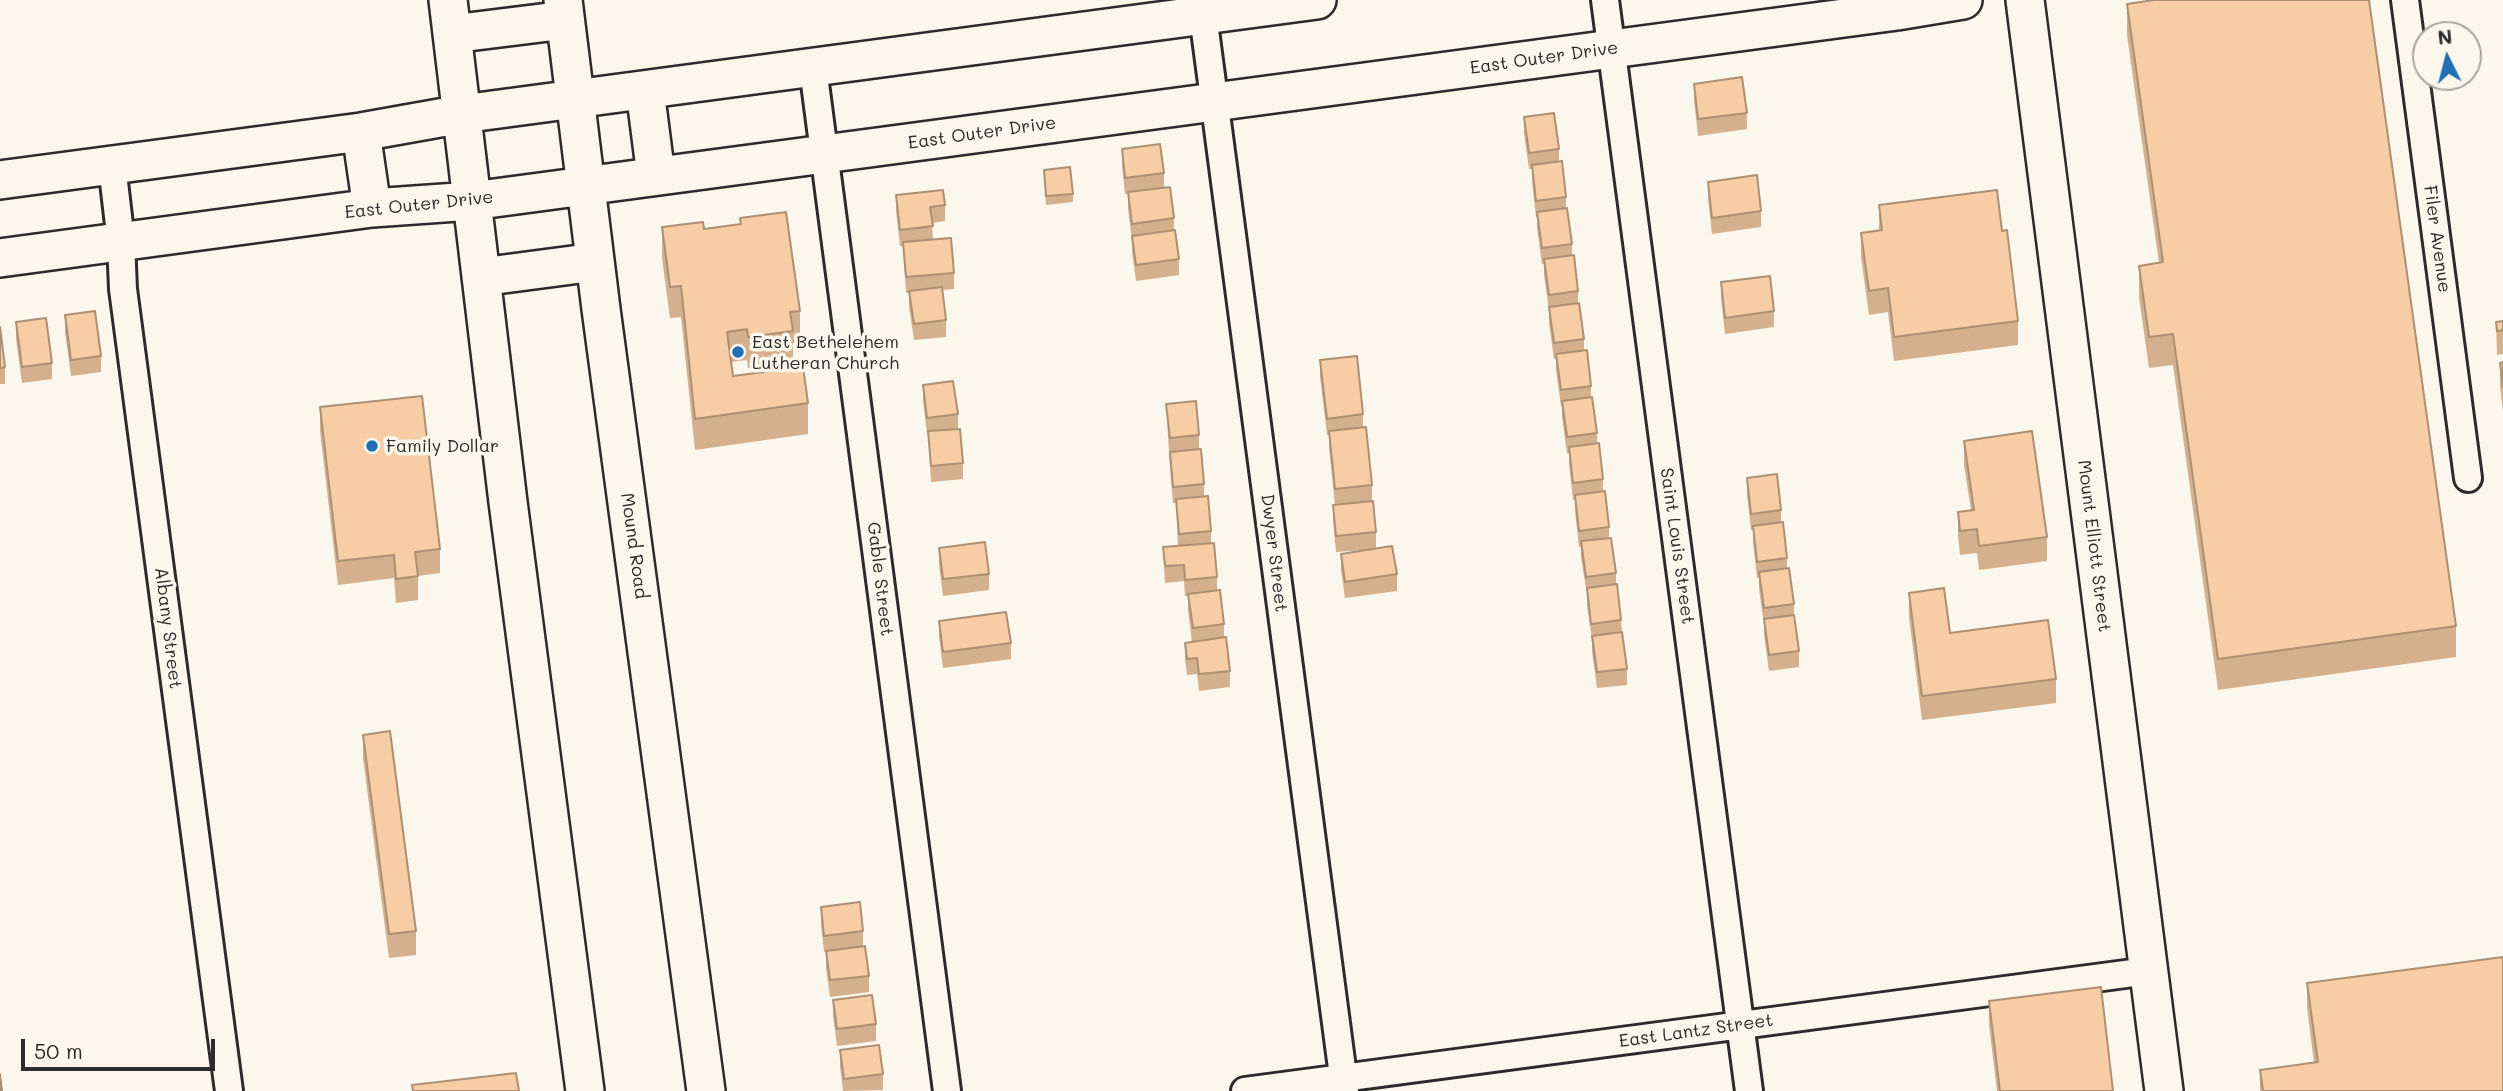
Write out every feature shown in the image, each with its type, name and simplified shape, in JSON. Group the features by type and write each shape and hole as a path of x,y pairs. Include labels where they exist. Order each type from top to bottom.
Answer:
{"main road":[{"path":"0,180 361,132 463,114 1317,0"},
{"name":"East Outer Drive","path":"0,258 372,208 472,201 1962,0"},
{"name":"Mount Elliott Street","path":"2025,0 2164,1091"},
{"path":"564,10 450,17 511,527 585,1091"},
{"name":"Mound Road","path":"564,10 706,1091"},
{"path":"645,90 656,176"},
{"path":"361,132 372,208"},
{"path":"481,277 595,262"}],"street":[{"name":"Saint Louis Street","path":"1605,0 1749,1091"},
{"name":"Filer Avenue","path":"2405,0 2468,478"},
{"name":"Dwyer Street","path":"1203,15 1344,1084"},
{"name":"Gable Street","path":"813,68 947,1091"},
{"name":"Albany Street","path":"112,165 121,242 123,289 229,1091"},
{"name":"East Lantz Street","path":"1245,1091 1344,1084 1740,1025 2148,971"}],"building":[{"path":"2154,0 2369,0 2456,626 2218,659 2173,334 2149,337 2139,266 2163,262 2127,4"},
{"path":"1742,77 1747,113 1698,119 1694,84"},
{"path":"1554,113 1559,149 1529,153 1524,117"},
{"path":"1160,144 1164,173 1125,178 1122,149"},
{"path":"1562,161 1566,197 1536,201 1532,165"},
{"path":"1070,167 1073,194 1046,196 1044,170"},
{"path":"1757,175 1761,211 1712,218 1708,182"},
{"path":"1170,187 1174,218 1132,224 1128,192"},
{"path":"943,190 945,205 930,207 933,226 900,230 896,195"},
{"path":"1997,190 2002,231 2007,230 2018,321 1894,337 1888,288 1869,291 1861,233 1882,230 1879,205"},
{"path":"1567,208 1572,244 1542,248 1537,212"},
{"name":"East Bethelehem Lutheran Church","path":"786,212 800,311 790,312 793,331 748,337 747,329 727,332 733,376 803,367 808,403 695,419 681,286 670,287 662,227 703,222 704,229 741,224 740,218"},
{"path":"1175,230 1179,259 1136,265 1132,236"},
{"path":"951,238 954,273 906,277 903,242"},
{"path":"1574,255 1578,291 1549,295 1544,259"},
{"path":"1770,276 1774,311 1725,318 1721,282"},
{"path":"942,287 946,320 914,324 909,291"},
{"path":"1579,303 1584,339 1554,343 1549,307"},
{"path":"95,311 101,356 71,360 65,315"},
{"path":"46,318 52,363 22,367 16,322"},
{"path":"2503,321 2503,330 2497,331 2496,322"},
{"path":"0,327 5,367 0,368"},
{"path":"1587,350 1591,386 1561,390 1556,354"},
{"path":"1357,356 1363,414 1327,419 1320,360"},
{"path":"2503,362 2503,387 2500,363"},
{"path":"953,381 958,414 927,418 923,385"},
{"path":"422,396 440,549 415,552 418,576 396,579 394,555 338,561 320,407"},
{"path":"1592,397 1597,433 1567,437 1562,401"},
{"path":"1196,401 1199,435 1170,438 1166,404"},
{"path":"1366,427 1372,485 1335,489 1329,431"},
{"path":"960,429 963,463 931,466 928,431"},
{"path":"2032,431 2047,537 1979,546 1977,529 1960,531 1958,512 1974,510 1964,441"},
{"path":"1599,443 1603,479 1573,483 1569,447"},
{"path":"1201,449 1204,484 1173,487 1170,452"},
{"path":"1777,474 1781,510 1751,514 1747,478"},
{"path":"1605,491 1609,527 1579,531 1575,495"},
{"path":"1208,496 1211,531 1179,534 1176,499"},
{"path":"1373,501 1376,532 1336,536 1333,505"},
{"path":"1783,522 1787,558 1757,562 1753,526"},
{"path":"1611,538 1616,573 1586,577 1581,541"},
{"path":"985,542 989,574 943,579 939,548"},
{"path":"1214,543 1217,577 1185,580 1184,565 1165,566 1163,547"},
{"path":"1392,546 1397,574 1345,582 1341,554"},
{"path":"1789,568 1794,604 1764,608 1759,572"},
{"path":"1617,584 1621,620 1591,624 1587,588"},
{"path":"1944,588 1950,633 2048,620 2056,679 1922,696 1909,593"},
{"path":"1220,590 1224,624 1193,628 1188,594"},
{"path":"1006,612 1011,643 943,652 939,621"},
{"path":"1794,615 1799,651 1769,655 1764,619"},
{"path":"1622,632 1627,669 1597,672 1592,636"},
{"path":"1226,637 1230,671 1199,674 1197,658 1187,659 1185,643"},
{"path":"390,731 416,931 389,934 363,735"},
{"path":"860,902 863,931 824,936 821,907"},
{"path":"865,946 869,976 830,980 826,951"},
{"path":"2503,957 2503,1091 2263,1091 2260,1070 2318,1062 2307,983"},
{"path":"2101,987 2113,1091 2000,1091 1989,1001"},
{"path":"872,995 876,1024 837,1029 833,1000"},
{"path":"879,1045 883,1074 844,1079 840,1050"},
{"path":"516,1073 519,1091 413,1091 412,1085"}],"place":[{"name":"East Bethelehem Lutheran Church","path":"738,352"},
{"name":"Family Dollar","path":"372,446"}]}
